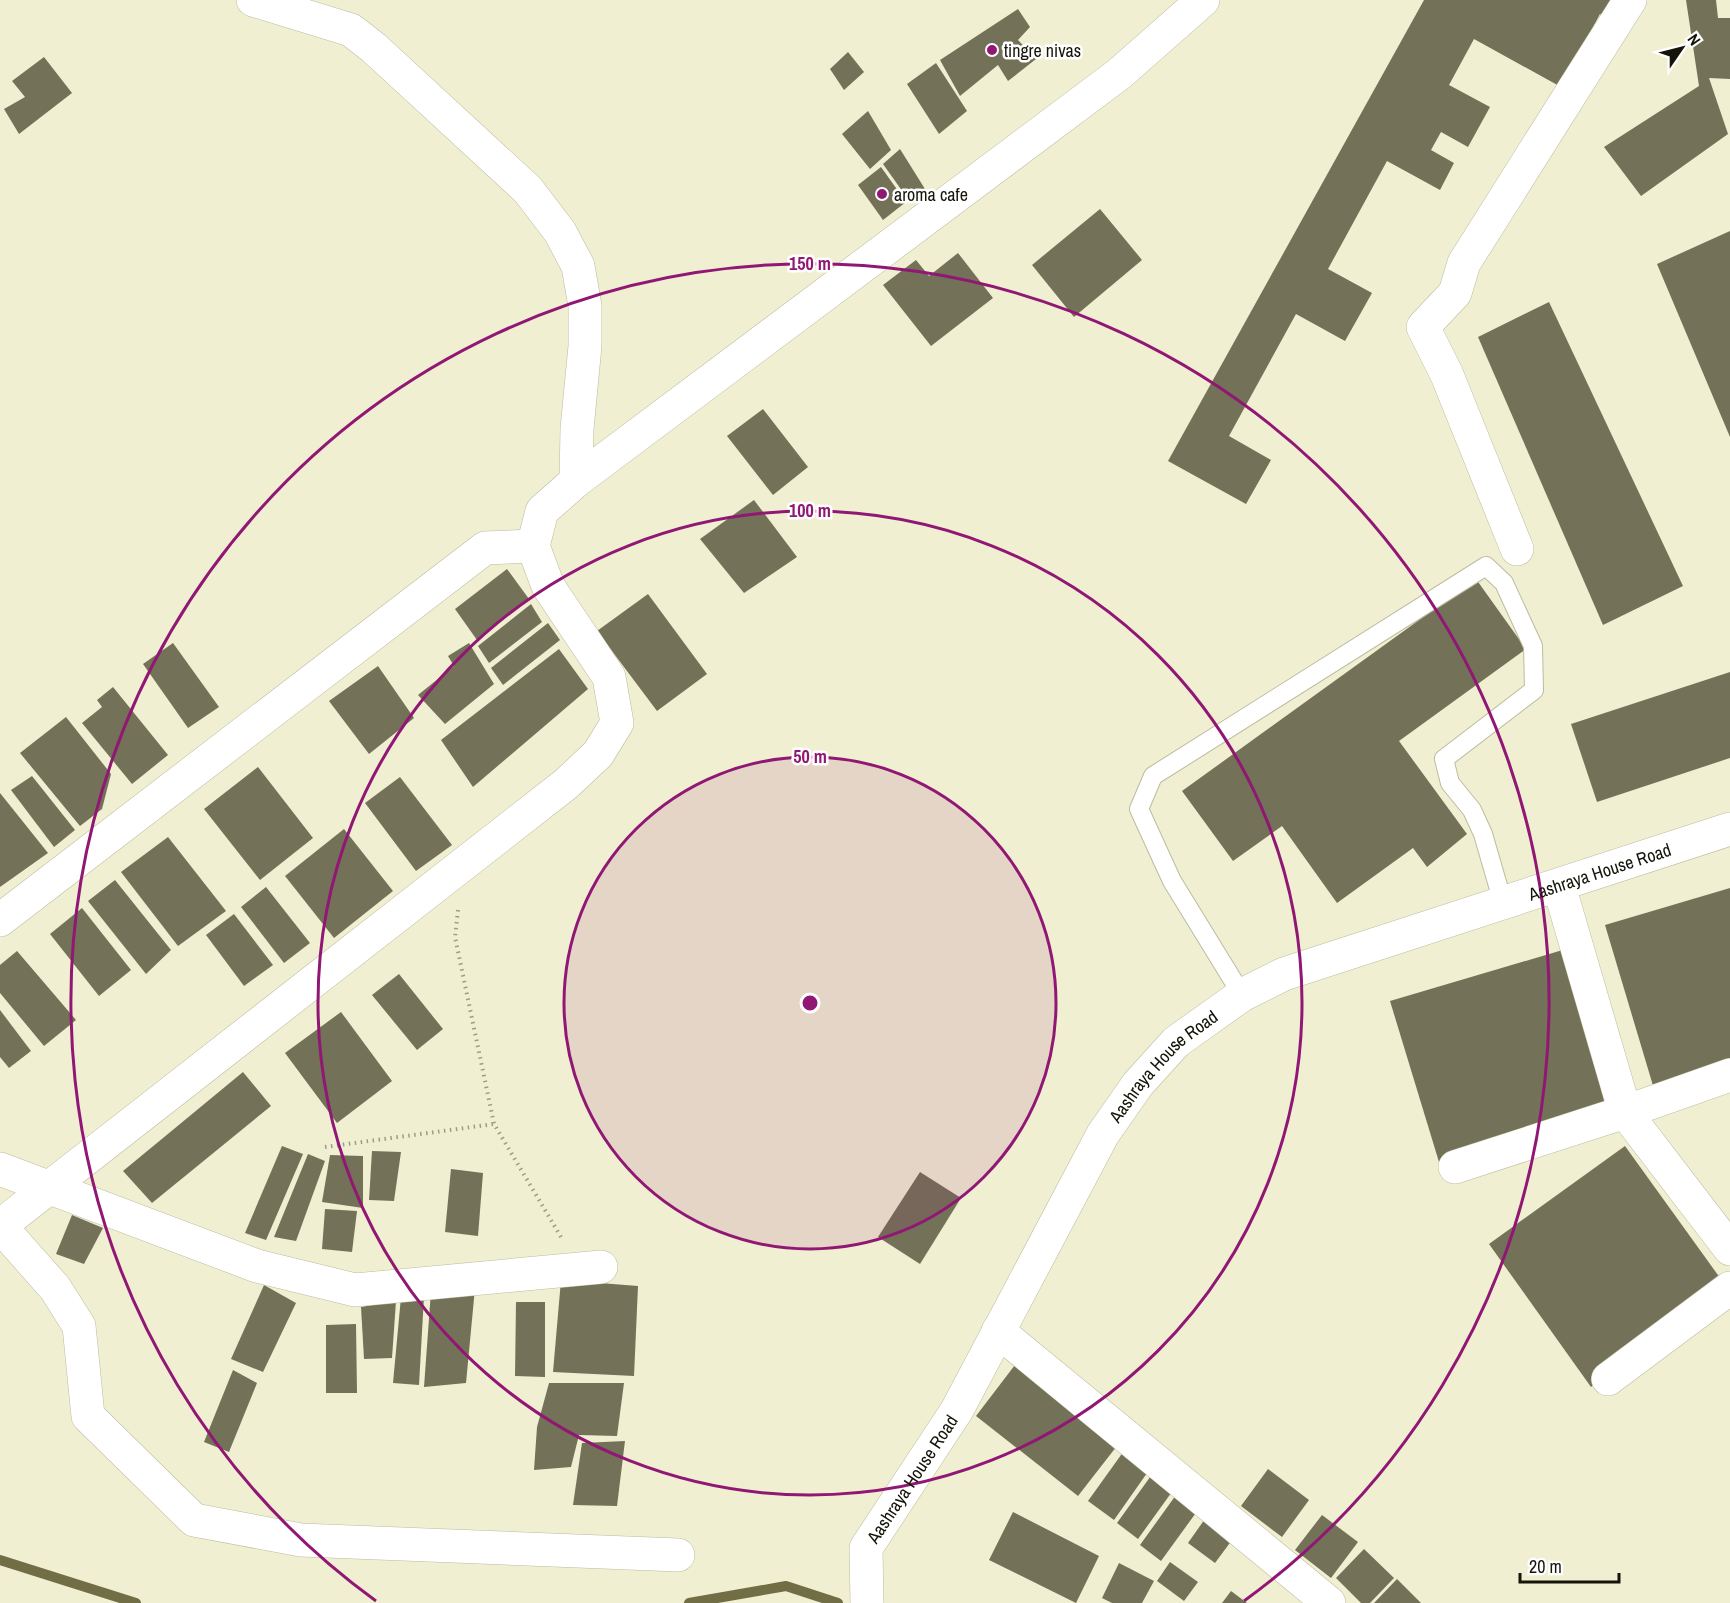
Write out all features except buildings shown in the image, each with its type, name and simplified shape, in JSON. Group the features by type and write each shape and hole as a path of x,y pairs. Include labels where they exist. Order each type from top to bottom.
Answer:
{"street":[{"path":"253,0 351,30 374,48 528,190 560,232 578,266 585,306 585,346 577,429 576,481"},
{"path":"678,1555 301,1540 194,1520 88,1416 79,1326 55,1288 0,1226 566,784 598,754 617,723 609,677 548,586 533,546 542,511 576,481 1119,74 1203,0"},
{"path":"1517,549 1447,375 1423,327 1455,293 1464,263 1630,0"},
{"path":"0,920 485,548 533,546"},
{"name":"Aashraya House Road","path":"867,1603 866,1548 957,1410 1103,1134 1138,1084 1176,1042 1242,994 1284,974 1730,829"},
{"path":"1559,886 1625,1112 1730,1249"},
{"path":"1455,1167 1730,1075"},
{"path":"0,1169 257,1266 355,1290 590,1268"},
{"path":"1608,1379 1730,1288"},
{"path":"998,1332 1329,1603"}],"lane":[{"path":"1242,994 1172,881 1139,809 1153,776 1486,566 1504,583 1533,646 1534,690 1444,759 1450,783 1472,810 1483,834 1503,903"}],"path":[{"path":"464,864 455,937 494,1124 590,1268"},
{"path":"325,1147 494,1124"}],"waterway":[{"path":"0,1560 136,1603"},
{"path":"689,1603 786,1586 838,1603"}],"place":[{"name":"tingre nivas","path":"992,50"},
{"name":"aroma cafe","path":"882,194"}]}
